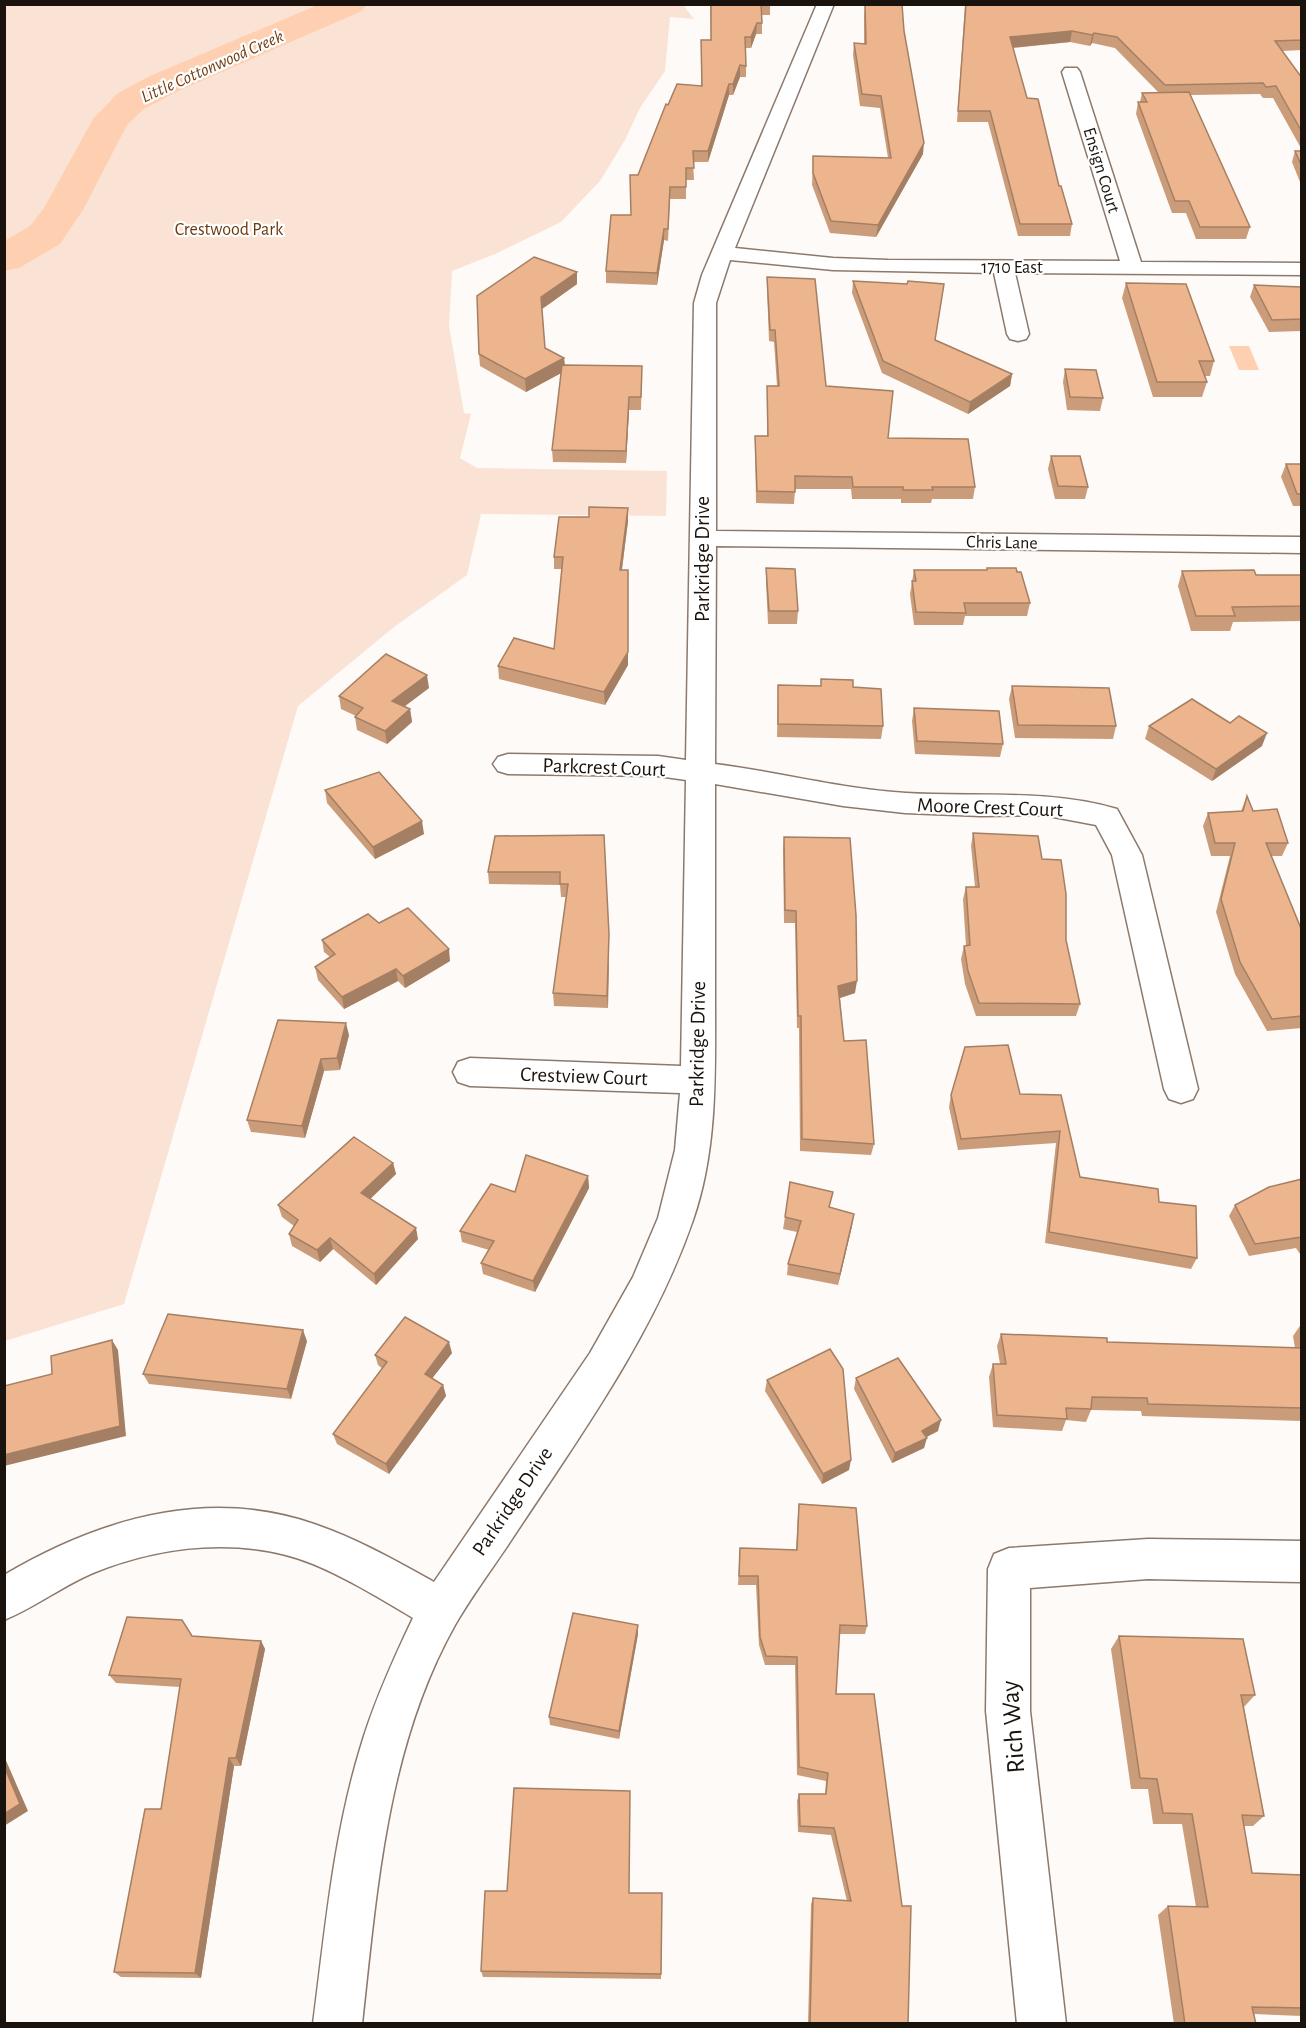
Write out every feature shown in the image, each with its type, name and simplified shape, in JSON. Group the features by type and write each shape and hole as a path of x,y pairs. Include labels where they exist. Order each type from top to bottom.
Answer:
{"street":[{"name":"Parkridge Drive","path":"337,2024 357,1863 382,1749 411,1669 440,1610 604,1365 649,1284 676,1218 690,1161 698,1080 705,303 722,253 826,4"},
{"name":"Ensign Court","path":"1071,72 1133,268"},
{"name":"1710 East","path":"722,253 833,264 1302,269"},
{"path":"1003,267 1018,334"},
{"name":"Chris Lane","path":"702,538 1302,545"},
{"name":"Parkcrest Court","path":"508,764 658,766 700,773"},
{"name":"Moore Crest Court","path":"700,773 741,777 843,796 905,803 981,806 1043,805 1106,816 1127,855 1181,1089"},
{"name":"Crestview Court","path":"470,1072 698,1080"},
{"path":"4,1599 30,1582 88,1553 145,1533 201,1527 258,1529 312,1543 393,1582 440,1610"},
{"name":"Rich Way","path":"1041,2024 1008,1712 1009,1569 1148,1559 1302,1562"}],"green space":[{"name":"Crestwood Park","path":"5,5 683,5 694,19 670,17 665,71 640,108 625,140 600,181 561,222 495,254 452,271 449,326 464,413 471,414 460,458 477,468 667,471 666,516 481,514 467,575 394,627 298,706 124,1304 5,1341"}],"shaded area":[{"path":"1229,346 1249,346 1259,370 1239,370"}],"building":[{"path":"711,4 761,4 762,23 757,23 751,37 745,37 746,66 740,65 733,84 729,84 708,151 693,151 694,168 686,168 686,187 670,187 668,229 664,229 657,273 606,271 611,215 631,215 630,175 638,175 666,104 668,105 677,84 702,86 701,40 711,40"},
{"path":"865,4 902,4 904,31 924,143 878,225 831,221 813,173 813,156 891,158 881,96 862,94 854,43 866,44"},
{"path":"966,4 1302,4 1302,40 1275,41 1302,78 1302,132 1276,86 1266,87 1263,83 1165,85 1117,37 1072,31 1010,37 1027,98 1038,99 1059,186 1061,186 1072,224 1020,224 990,111 958,111"},
{"path":"1189,92 1250,227 1200,227 1189,201 1175,201 1138,102 1147,102 1142,93"},
{"path":"1295,151 1302,151 1302,167"},
{"path":"534,257 577,272 541,297 545,348 564,358 525,379 479,354 477,296"},
{"path":"767,277 815,279 826,386 893,391 888,438 968,439 975,487 903,490 903,487 853,487 852,477 795,476 795,492 757,491 755,436 768,436 767,386 779,386 775,330 770,330"},
{"path":"853,281 907,284 908,281 944,284 935,340 1012,374 970,402 883,361"},
{"path":"1126,283 1186,284 1214,361 1199,361 1207,382 1157,382"},
{"path":"1254,285 1301,287 1302,319 1272,320"},
{"path":"562,365 642,366 641,397 629,397 626,451 552,450"},
{"path":"1065,369 1096,370 1103,398 1070,397"},
{"path":"1051,456 1080,456 1088,487 1058,486"},
{"path":"1286,464 1302,464 1302,494 1297,494"},
{"path":"589,507 628,508 620,570 628,570 628,652 604,692 498,666 514,638 554,649 563,557 554,557 559,517 589,517"},
{"path":"766,568 795,569 798,611 769,611"},
{"path":"987,568 1016,568 1017,572 1021,572 1030,603 964,603 966,613 916,612 912,581 916,581 914,570 987,570"},
{"path":"1254,570 1256,575 1302,575 1302,606 1232,607 1235,616 1196,616 1182,571"},
{"path":"386,654 427,675 392,701 410,709 385,731 355,717 363,708 339,696"},
{"path":"821,679 853,680 853,687 881,689 883,726 778,724 778,685 821,686"},
{"path":"1012,686 1109,688 1116,726 1018,725"},
{"path":"1192,699 1230,723 1239,716 1267,733 1216,769 1149,726"},
{"path":"914,708 999,711 1003,744 917,741"},
{"path":"379,772 422,821 373,847 325,790"},
{"path":"1247,796 1253,811 1277,809 1288,843 1266,843 1302,931 1302,1016 1272,1019 1240,962 1221,899 1235,843 1215,843 1208,813 1243,811"},
{"path":"973,833 1038,836 1042,859 1061,860 1066,894 1066,940 1080,1004 979,1003 968,971 964,946 970,945 966,887 979,887"},
{"path":"604,835 609,934 607,996 553,993 568,884 560,884 560,872 488,872 495,836"},
{"path":"784,837 850,838 856,915 857,981 838,986 844,1041 866,1040 874,1144 802,1139 801,1016 798,1016 796,911 785,910"},
{"path":"408,908 449,949 403,976 396,969 342,997 315,967 335,954 322,940 368,914 379,923"},
{"path":"278,1020 346,1023 337,1058 321,1059 302,1126 247,1120"},
{"path":"1008,1045 1020,1094 1061,1095 1080,1177 1158,1189 1159,1202 1196,1206 1197,1258 1049,1232 1060,1131 961,1139 951,1095 965,1047"},
{"path":"354,1137 393,1163 361,1193 416,1228 374,1274 330,1238 317,1250 289,1234 298,1220 278,1205"},
{"path":"526,1155 588,1176 533,1281 481,1263 494,1241 460,1231 491,1184 515,1192"},
{"path":"1302,1179 1302,1237 1255,1244 1235,1205 1269,1187"},
{"path":"790,1182 833,1192 829,1207 854,1214 840,1274 788,1264 801,1221 785,1217"},
{"path":"168,1314 303,1330 287,1389 143,1374"},
{"path":"405,1317 449,1342 425,1374 443,1385 386,1464 333,1434 387,1362 375,1355"},
{"path":"1001,1334 1107,1338 1107,1342 1302,1348 1302,1408 1148,1404 1147,1398 1092,1397 1091,1409 1066,1408 1067,1419 997,1415 993,1364 1006,1364"},
{"path":"112,1340 120,1426 4,1455 4,1386 52,1374 51,1356"},
{"path":"830,1349 843,1369 851,1460 823,1474 767,1380"},
{"path":"898,1358 941,1420 922,1431 927,1438 895,1453 856,1378"},
{"path":"799,1504 856,1508 867,1626 840,1625 836,1694 874,1694 902,1906 911,1906 908,2024 810,2024 813,1898 851,1901 834,1828 800,1826 799,1794 826,1794 828,1773 799,1767 797,1657 766,1656 760,1637 758,1576 739,1576 740,1548 797,1550"},
{"path":"573,1613 638,1625 619,1731 549,1717"},
{"path":"127,1617 182,1620 192,1636 261,1641 236,1758 229,1758 195,1973 114,1972 145,1809 161,1809 181,1679 109,1675"},
{"path":"1119,1636 1243,1639 1255,1695 1241,1695 1264,1816 1242,1815 1252,1873 1302,1875 1302,2008 1252,2007 1256,2024 1185,2024 1168,1906 1208,1907 1192,1814 1163,1813 1157,1779 1140,1778"},
{"path":"4,1766 20,1804 4,1814"},
{"path":"514,1788 630,1791 629,1893 662,1893 661,1974 481,1971 485,1891 507,1891"}],"waterway":[{"name":"Little Cottonwood Creek","path":"4,259 45,235 63,210 112,119 131,101 163,84 350,4"}]}
